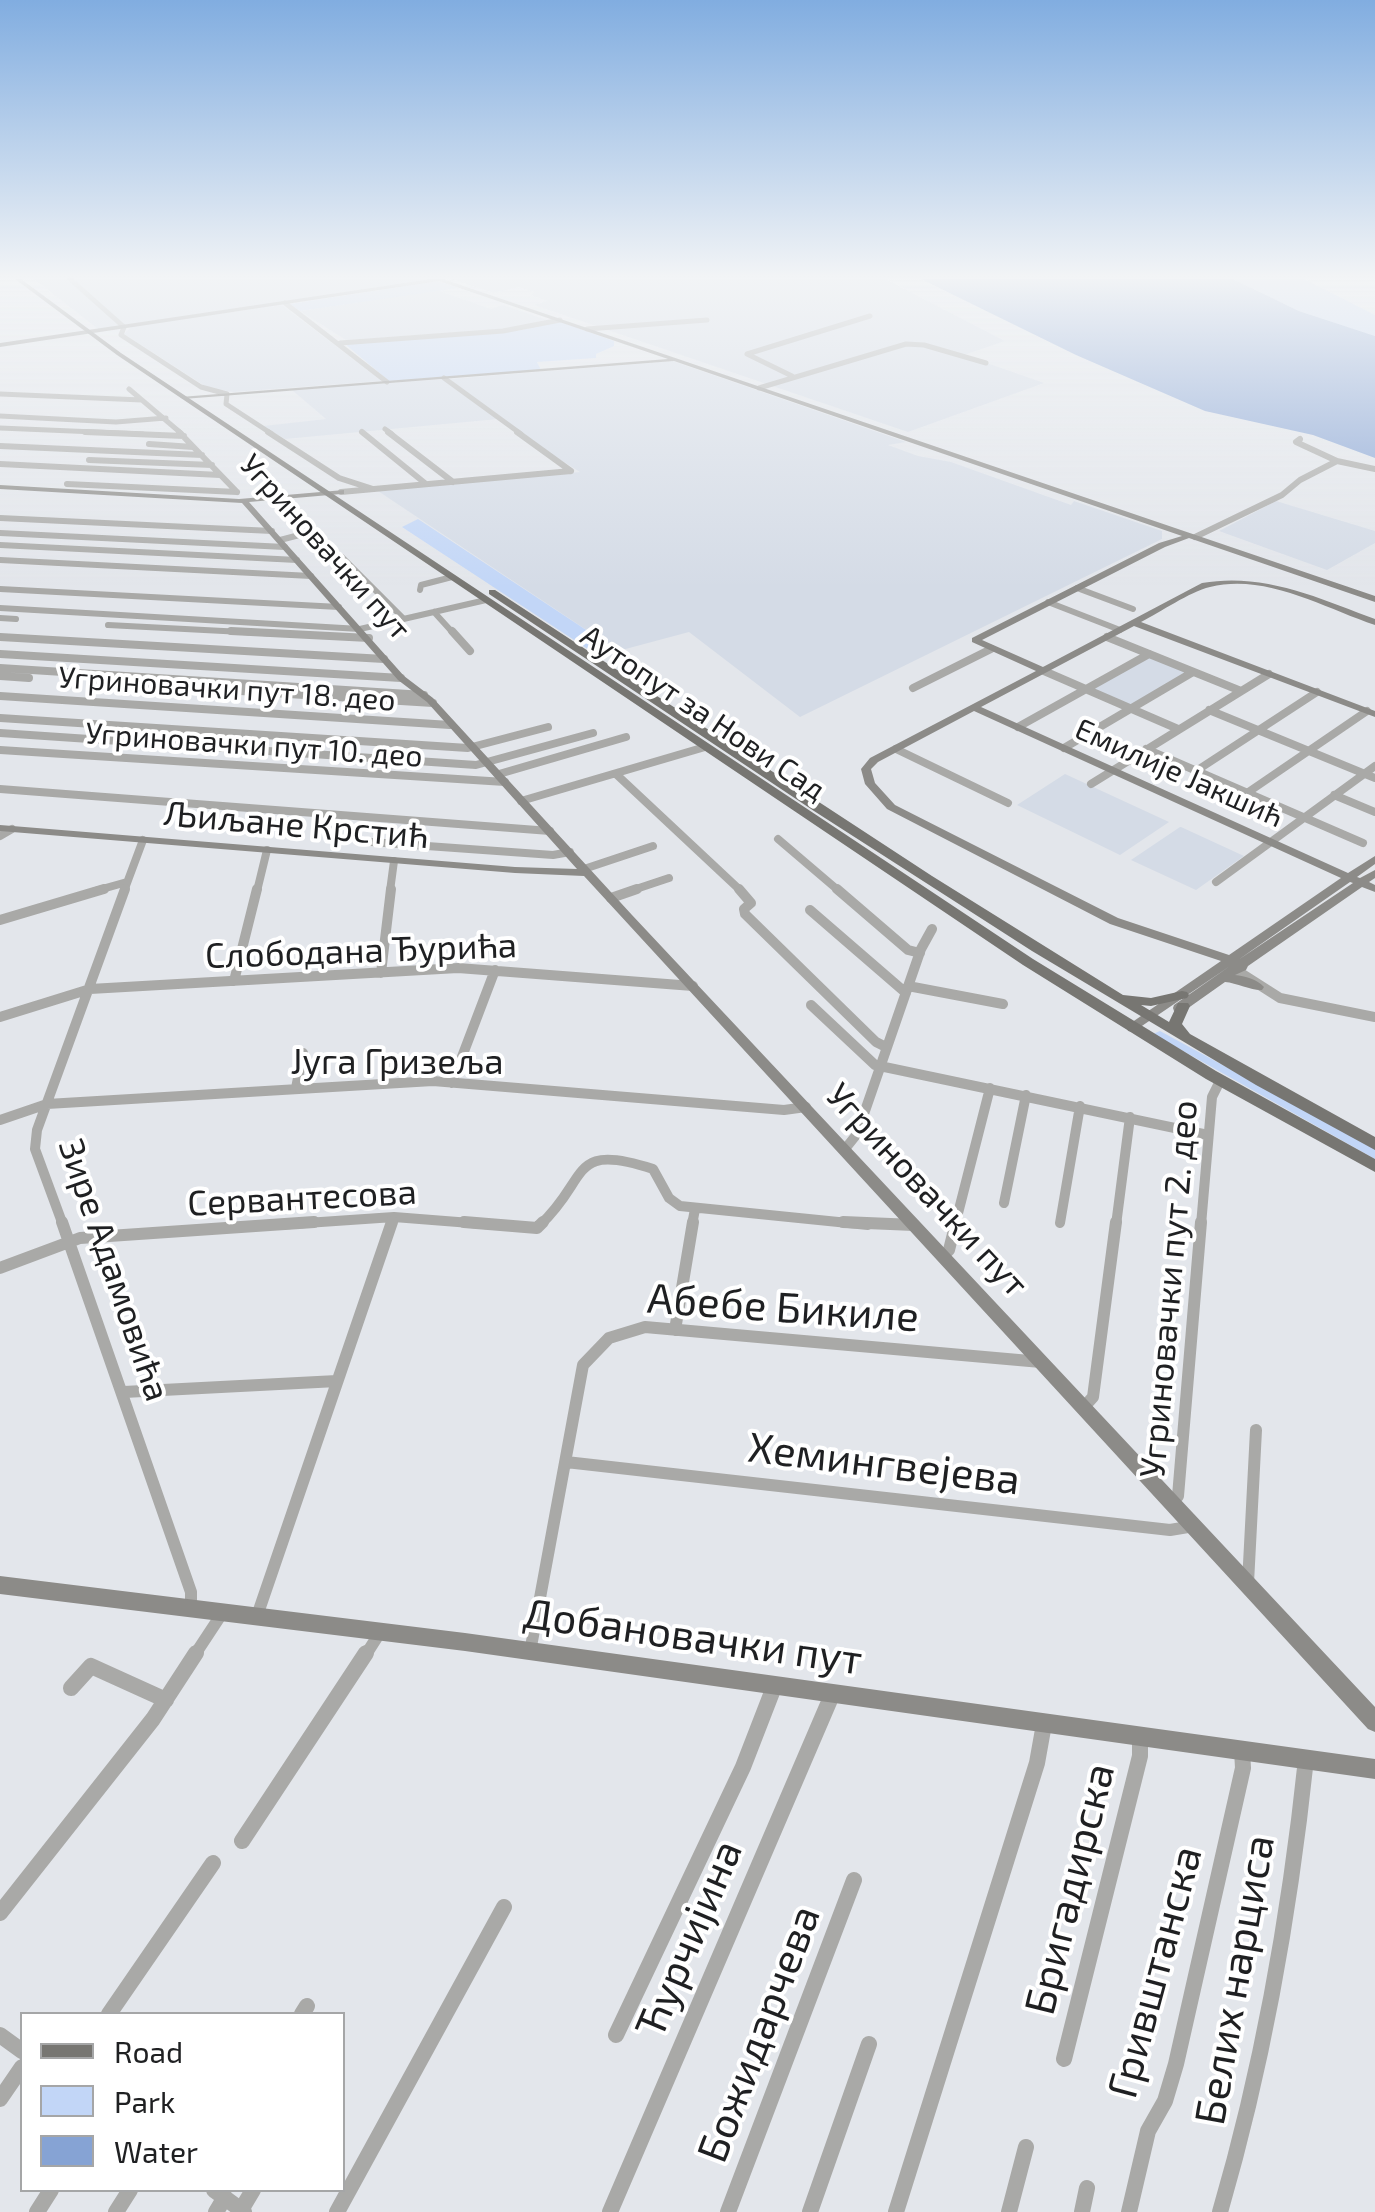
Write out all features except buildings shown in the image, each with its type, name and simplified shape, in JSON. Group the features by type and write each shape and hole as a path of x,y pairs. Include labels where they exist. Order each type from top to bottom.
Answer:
{"main road":[{"name":"Аутопут за Нови Сад","path":"161,382 1108,995 1143,1025 1200,1049 1375,1144"},
{"name":"Аутопут за Нови Сад","path":"175,382 452,577 705,747 1143,1025 1220,1081 1375,1166"},
{"path":"1108,995 1143,1002 1183,1000 1175,1024 1200,1049"}],"street":[{"path":"193,382 227,394"},
{"path":"183,397 384,382"},
{"path":"0,487 285,497 571,470 450,382"},
{"path":"741,382 1375,600"},
{"path":"758,388 776,382"},
{"name":"Угриновачки пут","path":"130,389 166,418 212,465 401,678 428,699 502,778 1375,1722"},
{"path":"0,394 143,400"},
{"path":"227,394 226,404 340,478 373,489"},
{"path":"0,416 116,422 166,418"},
{"path":"0,428 184,436"},
{"path":"386,429 454,482"},
{"path":"362,432 426,484"},
{"path":"1300,438 1296,442 1337,461 1375,472"},
{"path":"150,444 194,447"},
{"path":"0,446 202,456"},
{"path":"90,460 212,465"},
{"path":"1178,729 976,643 976,638 1158,548 1207,532 1282,495 1300,480 1337,461"},
{"path":"0,464 220,475"},
{"path":"67,484 240,496"},
{"path":"0,533 283,544 315,531 285,497"},
{"path":"0,518 272,531"},
{"path":"1207,532 1214,544"},
{"path":"0,545 297,560"},
{"path":"342,557 404,619"},
{"path":"0,560 311,576"},
{"path":"420,590 421,585 452,577"},
{"path":"1260,986 1234,965 1093,912 888,804 870,784 866,772 874,760 1202,586 1229,581 1267,585 1375,622"},
{"path":"0,588 339,607"},
{"path":"1078,588 1133,609"},
{"path":"108,625 365,634 404,619 486,600"},
{"path":"1048,602 1120,630"},
{"path":"0,608 365,634"},
{"path":"434,612 470,651"},
{"path":"0,618 16,619"},
{"path":"1135,622 1371,713"},
{"path":"0,637 384,659"},
{"path":"1106,637 1242,691"},
{"path":"913,688 991,649"},
{"path":"0,654 401,678"},
{"path":"1018,727 1149,654"},
{"path":"0,668 428,699"},
{"path":"1064,748 1194,672"},
{"path":"1091,784 1269,674"},
{"path":"0,676 29,678"},
{"path":"96,682 428,699"},
{"path":"119,706 137,684"},
{"path":"1196,771 1317,692"},
{"name":"Угриновачки пут 18. део","path":"0,696 450,726"},
{"name":"Емилије Јакшић","path":"975,708 1363,883"},
{"path":"1209,710 1375,778"},
{"path":"1248,793 1371,713"},
{"path":"0,718 471,748 548,727"},
{"path":"0,734 488,764 593,733"},
{"name":"Угриновачки пут 10. део","path":"0,750 502,778 626,737"},
{"path":"521,801 705,747"},
{"path":"896,749 1008,803"},
{"path":"1146,749 1363,844"},
{"path":"1216,882 1375,766"},
{"path":"616,774 744,894 752,903 745,908 745,914 886,1048"},
{"path":"0,790 550,830"},
{"path":"1334,795 1375,812"},
{"name":"Љиљане Крстић","path":"4,831 394,861 585,871"},
{"path":"778,839 908,950 920,953"},
{"name":"Зире Адамовића","path":"143,840 37,1130 35,1154 71,1240 124,1392 191,1592 191,1608"},
{"path":"370,842 558,855 570,852"},
{"path":"585,871 653,846"},
{"path":"234,981 266,850"},
{"path":"1363,883 1375,859"},
{"path":"381,973 394,861"},
{"path":"1143,1025 1375,874"},
{"path":"611,898 669,878"},
{"path":"0,920 127,882"},
{"path":"810,910 907,990 1003,1004"},
{"path":"844,1149 857,1134 920,953 932,929"},
{"path":"1208,953 1234,965 1244,980 1298,1003 1375,1017"},
{"path":"452,1083 495,970"},
{"name":"Слободана Ђурића","path":"0,1017 90,989 381,973 495,970 693,986"},
{"path":"811,1005 880,1066 1208,1135"},
{"path":"296,1088 303,1052"},
{"name":"Угриновачки пут 2. део","path":"1173,1503 1178,1492 1212,1097 1220,1081"},
{"name":"Југа Гризеља","path":"0,1120 47,1104 296,1088 452,1083 764,1108 806,1107"},
{"path":"943,1256 948,1250 990,1088"},
{"path":"1004,1203 1026,1095"},
{"path":"1060,1223 1080,1106"},
{"path":"1084,1407 1093,1396 1130,1117"},
{"name":"Сервантесова","path":"0,1268 71,1240 394,1217 536,1228 560,1204 578,1168 600,1159 652,1169 670,1200 695,1208"},
{"path":"676,1330 695,1208 890,1228 914,1225"},
{"path":"257,1616 394,1217"},
{"name":"Абебе Бикиле","path":"530,1652 588,1357 603,1342 633,1328 1042,1362"},
{"path":"124,1392 338,1381"},
{"path":"1247,1585 1251,1578 1256,1430"},
{"name":"Хемингвејева","path":"566,1462 1170,1530 1194,1526"},
{"name":"Добановачки пут","path":"0,1585 381,1631 1375,1769"},
{"path":"0,1914 166,1700 223,1612"},
{"path":"242,1841 381,1631"},
{"path":"71,1688 91,1666 166,1700"},
{"path":"616,2035 743,1767 774,1687"},
{"name":"Ћурчијина","path":"610,2212 832,1695"},
{"path":"896,2212 1036,1763 1044,1724"},
{"name":"Бригадирска","path":"1064,2059 1140,1756 1140,1736"},
{"name":"Гривштанска","path":"1130,2212 1146,2138 1166,2101 1176,2064 1243,1768 1242,1750"},
{"name":"Белих нарциса","path":"1220,2212 1248,2117 1298,1837 1306,1759"},
{"path":"109,2012 213,1863"},
{"name":"Божидарчева","path":"728,2212 854,1880"},
{"path":"338,2212 504,1907"},
{"path":"810,2212 868,2044"},
{"path":"0,2099 20,2070"},
{"path":"1009,2212 1026,2146"},
{"path":"1082,2212 1087,2188"},
{"path":"218,2200 243,2211"}],"shaded area":[{"path":"199,382 365,382 233,392 208,388"},
{"path":"447,382 498,419 285,439 263,426 326,419 292,390"},
{"path":"453,382 734,382 906,442 888,445 918,456 951,462 1071,505 1074,501 1162,531 1162,539 800,717 689,632 618,651 378,491 580,472 530,441"},
{"path":"761,382 1044,383 908,432"},
{"path":"1276,501 1375,531 1375,543 1327,570 1219,531"},
{"path":"1149,654 1193,672 1131,709 1086,690"},
{"path":"1065,774 1169,822 1120,855 1017,805"},
{"path":"1180,827 1244,856 1196,890 1131,860"}],"green space":[{"path":"418,519 618,651 600,657 402,527"},
{"path":"1160,1031 1375,1148 1375,1159 1153,1034"}],"water":[{"path":"1139,382 1375,382 1375,458 1313,435 1205,411"}]}
